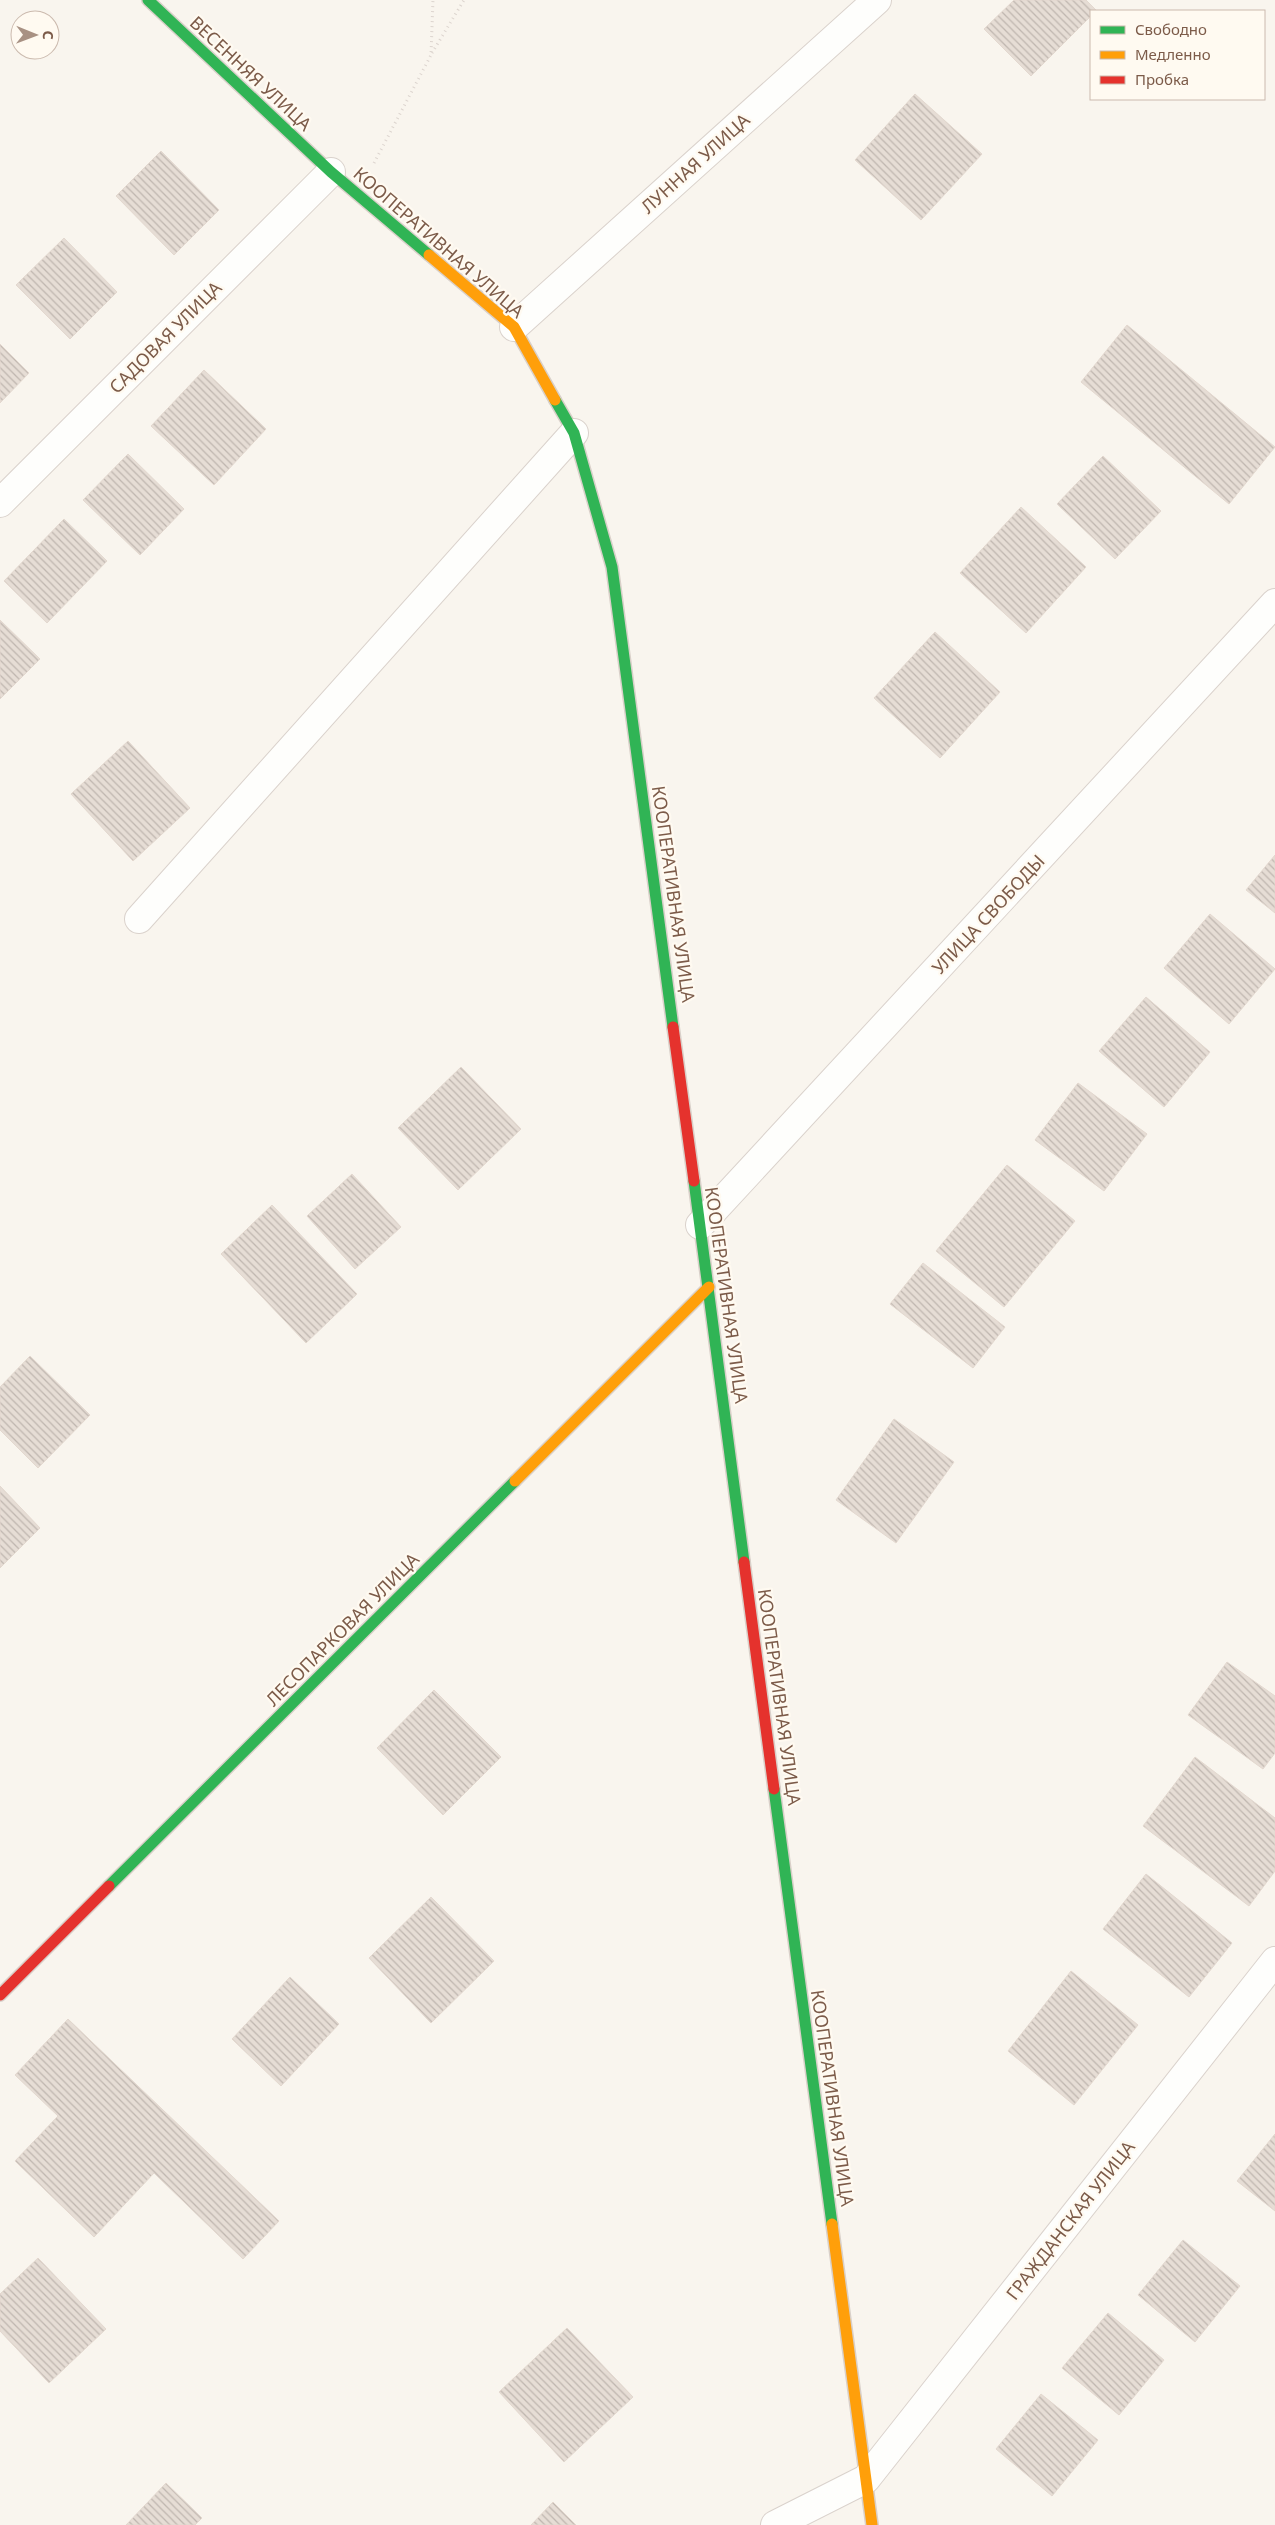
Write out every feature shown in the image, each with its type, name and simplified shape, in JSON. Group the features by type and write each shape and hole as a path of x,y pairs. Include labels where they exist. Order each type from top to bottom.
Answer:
{"street":[{"name":"ВЕСЕННЯЯ УЛИЦА","path":"148,0 331,172"},
{"name":"ЛУННАЯ УЛИЦА","path":"514,327 877,0"},
{"name":"КООПЕРАТИВНАЯ УЛИЦА","path":"331,172 514,327 574,433 612,567 872,2525"},
{"name":"САДОВАЯ УЛИЦА","path":"0,503 331,172"},
{"path":"139,919 574,433"},
{"name":"УЛИЦА СВОБОДЫ","path":"700,1225 1275,603"},
{"name":"ЛЕСОПАРКОВАЯ УЛИЦА","path":"0,1995 708,1287"},
{"name":"ГРАЖДАНСКАЯ УЛИЦА","path":"866,2479 1275,1961"},
{"path":"775,2525 866,2479"}],"path":[{"path":"431,55 433,0"},
{"path":"358,195 431,55 464,0"}],"building":[{"path":"1014,0 1086,0 1096,10 1090,10 1090,17 1031,76 984,29"},
{"path":"915,94 982,154 921,220 855,160"},
{"path":"161,151 219,210 174,255 116,196"},
{"path":"64,238 117,292 70,339 16,285"},
{"path":"1127,325 1275,447 1229,504 1081,382"},
{"path":"0,344 29,373 0,403"},
{"path":"204,370 266,429 214,485 151,426"},
{"path":"128,454 184,509 140,555 83,500"},
{"path":"1103,456 1161,511 1115,559 1057,504"},
{"path":"1021,507 1086,567 1026,633 960,573"},
{"path":"64,519 107,561 47,623 4,581"},
{"path":"0,620 40,659 0,699"},
{"path":"935,632 1000,692 940,758 874,698"},
{"path":"128,741 190,808 133,861 71,794"},
{"path":"1275,855 1275,913 1246,890"},
{"path":"1210,914 1275,969 1229,1024 1164,968"},
{"path":"1146,997 1210,1052 1164,1107 1099,1051"},
{"path":"461,1067 521,1129 458,1190 398,1128"},
{"path":"1078,1083 1147,1134 1104,1191 1035,1140"},
{"path":"1007,1165 1075,1221 1004,1307 936,1251"},
{"path":"352,1174 401,1227 355,1269 307,1216"},
{"path":"272,1205 357,1294 306,1343 221,1254"},
{"path":"923,1263 1005,1327 973,1368 890,1304"},
{"path":"30,1356 90,1415 38,1468 0,1430 0,1387"},
{"path":"894,1419 954,1462 896,1543 836,1500"},
{"path":"0,1486 40,1528 0,1568"},
{"path":"1227,1662 1275,1696 1275,1753 1263,1769 1188,1715"},
{"path":"434,1690 501,1757 443,1815 377,1748"},
{"path":"1195,1757 1275,1818 1275,1871 1249,1906 1143,1826"},
{"path":"1146,1874 1232,1943 1189,1997 1103,1929"},
{"path":"431,1897 494,1961 431,2023 369,1958"},
{"path":"1071,1971 1138,2025 1074,2105 1008,2051"},
{"path":"290,1977 339,2024 281,2086 232,2039"},
{"path":"68,2019 279,2221 243,2259 154,2173 94,2237 15,2161 58,2116 15,2075"},
{"path":"1275,2134 1275,2211 1237,2181"},
{"path":"1183,2240 1240,2286 1195,2342 1138,2295"},
{"path":"38,2258 106,2329 49,2383 0,2331 0,2294"},
{"path":"1108,2313 1164,2360 1119,2415 1062,2368"},
{"path":"567,2328 633,2397 564,2462 499,2392"},
{"path":"1041,2394 1098,2440 1052,2496 996,2449"},
{"path":"166,2483 202,2518 195,2525 126,2525"},
{"path":"553,2502 576,2525 531,2525"}],"traffic: fast":[{"path":"148,0 331,172 429,255"},
{"path":"555,400 574,433 612,567 673,1027"},
{"path":"694,1181 744,1562"},
{"path":"109,1886 515,1481"},
{"path":"774,1789 832,2224"}],"traffic: slow":[{"path":"429,255 514,327 555,400"},
{"path":"515,1481 709,1287"},
{"path":"832,2224 872,2525"}],"traffic: jam":[{"path":"673,1027 694,1181"},
{"path":"744,1562 774,1789"},
{"path":"0,1995 109,1886"}]}
